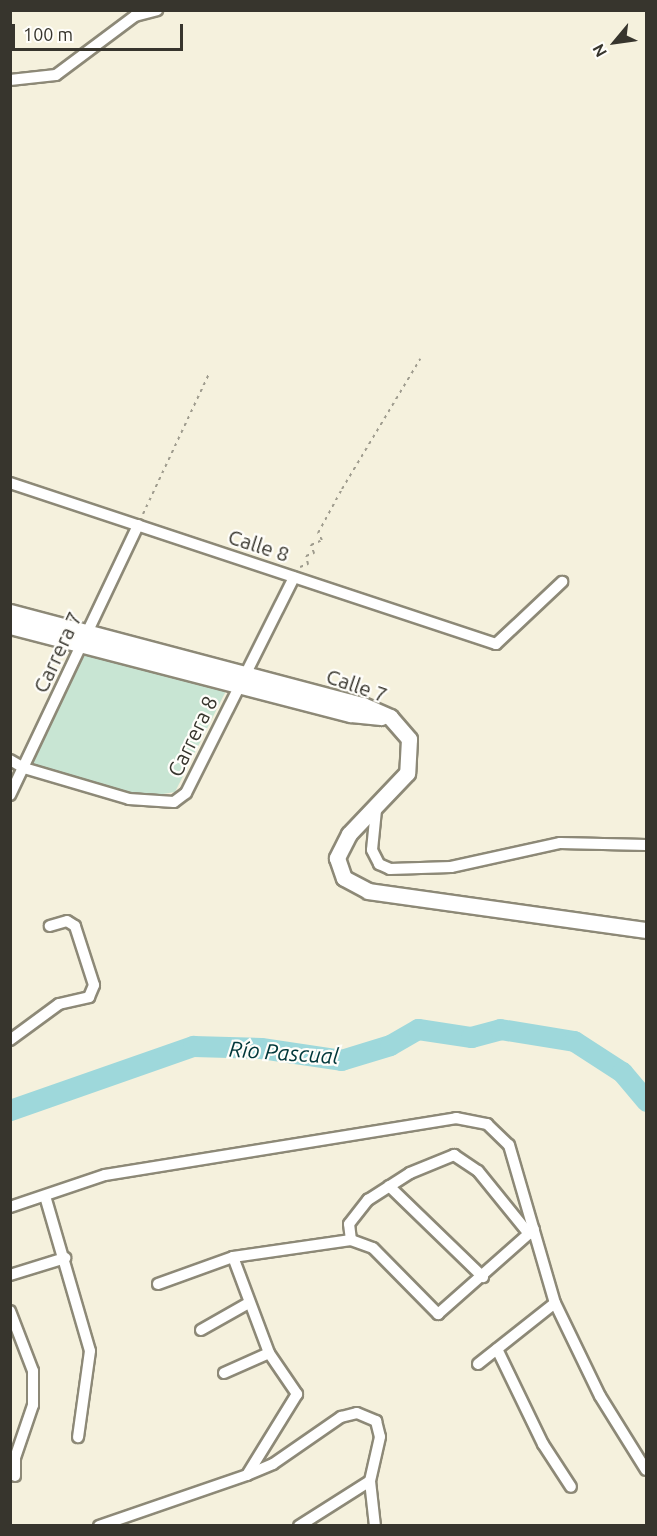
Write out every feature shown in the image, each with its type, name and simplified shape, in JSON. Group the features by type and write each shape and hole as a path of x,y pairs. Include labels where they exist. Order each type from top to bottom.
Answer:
{"main road":[{"name":"Calle 7","path":"10,612 84,639 240,681 363,705 390,717 409,740 407,773 375,810"},
{"name":"Calle 7","path":"10,626 84,639"},
{"path":"375,810 348,834 337,858 344,879 368,891 646,930"}],"street":[{"path":"10,80 56,75 135,16 157,10"},
{"name":"Calle 8","path":"10,483 496,644 562,582"},
{"name":"Carrera 7","path":"10,795 138,525"},
{"name":"Carrera 8","path":"10,760 24,768 129,799 174,802 186,793 294,577"},
{"path":"375,810 372,850 379,864 390,869 461,866 560,843 646,845"},
{"path":"10,1040 59,1004 88,997 94,985 75,926 67,921 50,926"},
{"path":"10,1208 105,1175 264,1153 456,1118 488,1124 509,1145 531,1231 555,1303 600,1396 646,1470"},
{"path":"351,1240 349,1224 357,1209 389,1186 436,1160 462,1157 531,1231"},
{"path":"389,1186 483,1277"},
{"path":"45,1196 65,1258 90,1351 78,1437"},
{"path":"158,1284 233,1257 351,1240 373,1248 438,1314 483,1277 531,1231"},
{"path":"233,1257 248,1304 269,1353 297,1394 247,1475"},
{"path":"10,1275 65,1258"},
{"path":"478,1364 555,1303"},
{"path":"201,1330 248,1304"},
{"path":"10,1311 33,1371 33,1405 15,1458 15,1476"},
{"path":"497,1349 543,1444 571,1487"},
{"path":"224,1373 269,1353"},
{"path":"99,1526 273,1464 340,1417 357,1413 375,1421 380,1437 370,1481 375,1526"},
{"path":"299,1526 370,1481"}],"path":[{"path":"294,577 303,574 300,567 309,564 306,556 314,554 311,545 322,540 318,533 420,359"},
{"path":"138,525 209,374"}],"green space":[{"path":"85,651 227,689 175,792 144,797 31,767"}],"waterway":[{"name":"Río Pascual","path":"10,1110 193,1046 261,1048 341,1060 390,1045 418,1029 471,1037 500,1029 574,1041 622,1072 646,1101"}]}
